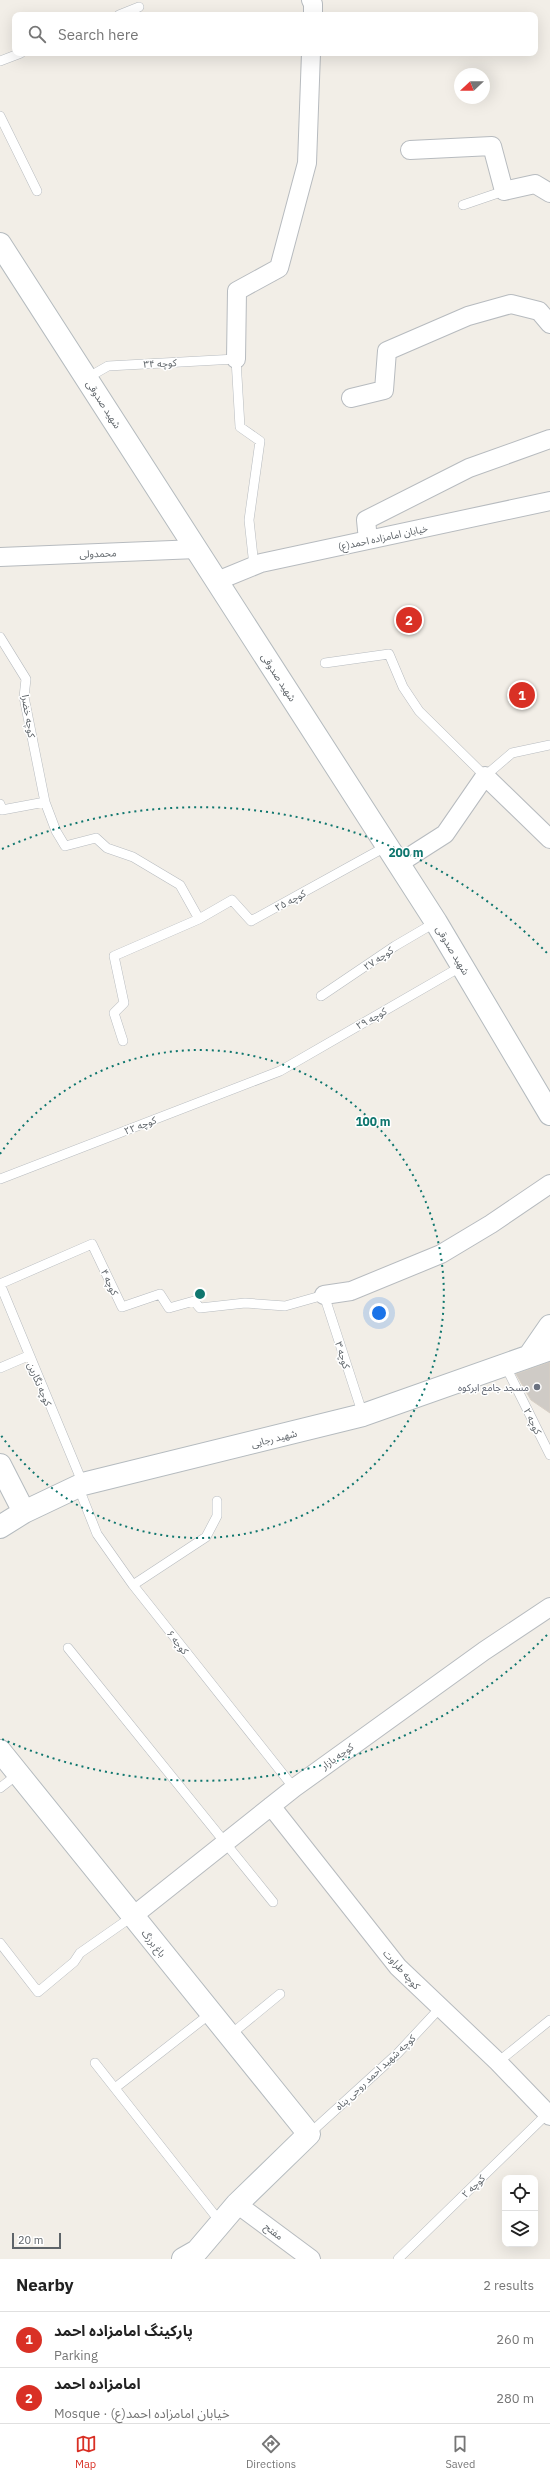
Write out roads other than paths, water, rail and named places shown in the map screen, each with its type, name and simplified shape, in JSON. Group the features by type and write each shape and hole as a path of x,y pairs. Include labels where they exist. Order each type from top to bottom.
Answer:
{"street":[{"path":"311,0 313,4 313,12"},
{"path":"236,359 237,291 279,268 307,163 312,56"},
{"path":"410,150 492,146 504,191 535,184 550,193"},
{"name":"شهید صدوقی","path":"0,244 436,922 550,1114"},
{"path":"351,398 384,390 387,352 468,316 511,304 540,311 550,324"},
{"path":"368,540 366,520 469,468 550,439"},
{"name":"خیابان امامزاده احمد(ع)","path":"218,581 254,566 550,501"},
{"name":"محمدولی","path":"0,557 196,549"},
{"path":"393,855 445,834 485,776 550,838"},
{"path":"324,1295 351,1291 441,1254 491,1224 550,1184"},
{"path":"540,1352 550,1326"},
{"name":"شهید رجایی","path":"0,1527 24,1512 81,1485 363,1415 540,1352"},
{"path":"0,1465 24,1512"},
{"name":"کوچه بازار","path":"133,1916 294,1788 484,1651 550,1607"},
{"name":"باغ برزگ","path":"0,1751 309,2134"},
{"name":"کوچه طراوت","path":"271,1806 398,1967 439,2008 498,2062 549,2114"},
{"path":"183,2259 197,2251 237,2204 309,2134"},
{"name":"مفتح","path":"237,2204 311,2259"}],"lane":[{"path":"126,12 139,7"},
{"path":"0,61 13,56"},
{"path":"0,116 37,191"},
{"path":"463,205 504,191"},
{"path":"236,359 240,427 260,440 249,520 254,566"},
{"name":"کوچه ۳۴","path":"87,378 108,366 236,359"},
{"name":"کوچه خضرا","path":"0,637 26,679 24,697 45,802 56,831 65,846 96,838 107,848 133,857 180,885 199,919"},
{"path":"325,664 389,654 403,687 419,711 485,776 512,753 550,745"},
{"path":"0,804 2,810 45,802"},
{"name":"کوچه ۲۵","path":"199,919 232,900 251,921 393,855"},
{"path":"123,1041 114,1012 124,1003 114,956 199,919"},
{"name":"کوچه ۲۷","path":"321,996 395,946 436,922"},
{"name":"کوچه ۲۹","path":"280,1071 462,966"},
{"name":"کوچه ۲۲","path":"0,1179 280,1071"},
{"name":"کوچه ۴","path":"0,1284 92,1244 122,1307 160,1294 169,1308 194,1301 200,1308 245,1303 285,1306 324,1295"},
{"name":"کوچه نگارین","path":"0,1284 81,1485"},
{"name":"کوچه ۳","path":"324,1295 363,1415"},
{"path":"0,1368 28,1356"},
{"name":"کوچه ۲","path":"505,1365 550,1455"},
{"name":"کوچه ۶","path":"81,1485 97,1534 133,1585 294,1788"},
{"path":"133,1585 206,1537 217,1516 217,1501"},
{"path":"68,1648 273,1902"},
{"path":"0,1788 18,1774"},
{"path":"0,1943 38,1992 74,1962 80,1953 133,1916"},
{"path":"230,2035 280,1994"},
{"name":"کوچه شهید احمد روحی پناه","path":"309,2134 398,2052 439,2008"},
{"path":"115,2088 211,2013"},
{"path":"498,2062 550,2020"},
{"path":"95,2063 221,2223"},
{"name":"کوچه ۲","path":"398,2259 549,2114"}],"place":[{"name":"امامزاده احمد","path":"409,620"},
{"name":"پارکینگ امامزاده احمد","path":"522,695"},
{"name":"مسجد جامع ابرکوه","path":"537,1387"}]}
